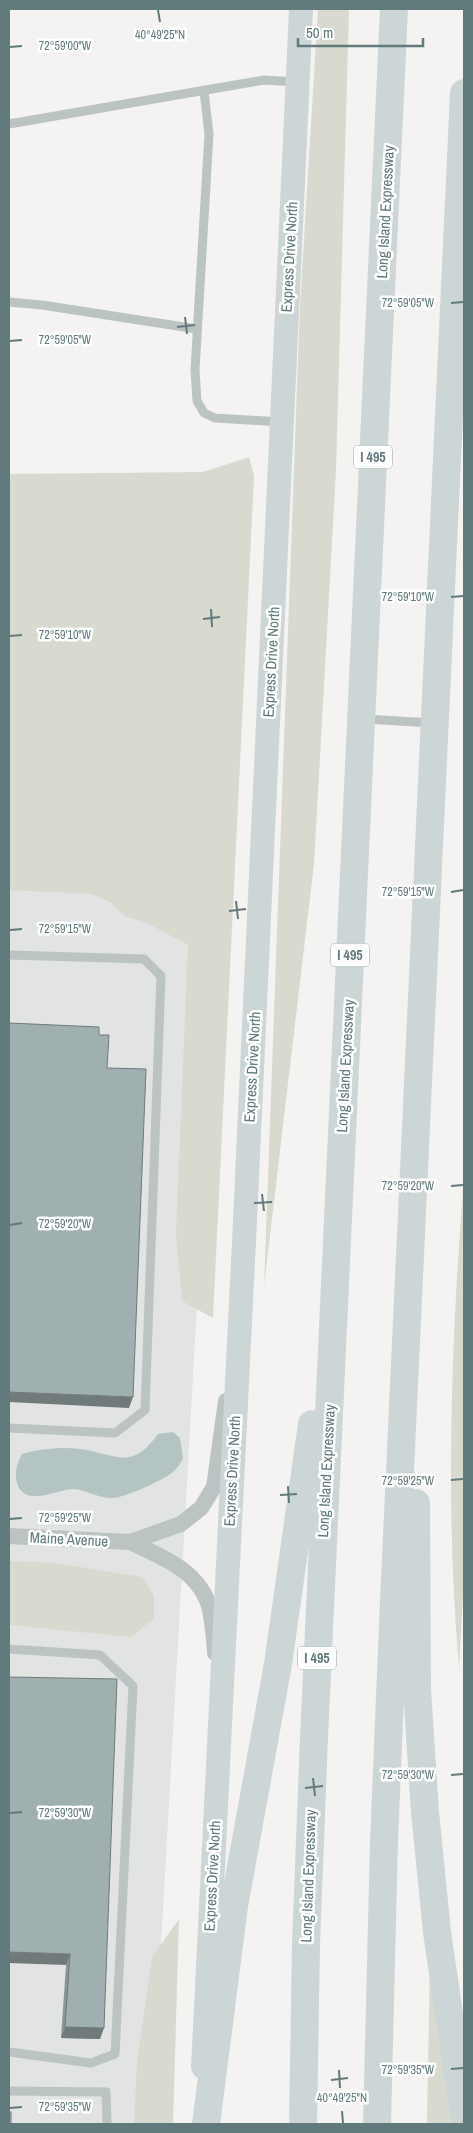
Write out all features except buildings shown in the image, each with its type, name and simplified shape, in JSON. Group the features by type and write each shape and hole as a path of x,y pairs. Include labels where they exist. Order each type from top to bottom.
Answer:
{"highway":[{"path":"378,9 386,196"},
{"name":"Long Island Expressway","path":"303,2124 310,1833 394,9"},
{"path":"378,2124 384,1851 464,93"},
{"path":"206,2124 234,1906 276,1673 306,1469 340,1192"},
{"path":"409,1300 417,1521 416,1627 420,1751 435,1913 464,2116"}],"main road":[{"name":"Express Drive North","path":"202,2124 203,2043 244,1242 301,9"}],"street":[{"path":"130,1542 181,1524 191,1518 205,1503 214,1487 244,1242"},
{"name":"Maine Avenue","path":"9,1536 130,1542"},
{"path":"130,1542 181,1567 199,1586 210,1610 221,1695"}],"lane":[{"path":"9,124 264,80 297,82"},
{"path":"204,91 209,134 195,370 197,401 204,413 216,418 282,422"},
{"path":"9,302 42,305 197,329"},
{"path":"361,718 435,723"},
{"path":"9,955 144,960 161,976 145,1410 115,1433 9,1428"},
{"path":"9,1649 100,1655 133,1686 115,2054 91,2063 9,2052"},
{"path":"9,2091 106,2092 107,2124"}],"shaded area":[{"path":"318,9 349,9 336,471 314,864 264,1286 300,305"},
{"path":"249,457 254,476 213,1318 182,1301 176,1234 188,945 145,922 124,916 112,903 92,894 9,890 9,474 203,472"},
{"path":"9,880 220,894 151,2124 9,2124"},
{"path":"464,1176 464,1577 459,1668 452,1546 451,1422 459,1237"},
{"path":"173,1432 180,1438 183,1458 177,1467 163,1478 126,1495 107,1498 75,1489 34,1496 27,1495 21,1491 17,1483 16,1468 22,1454 46,1449 72,1448 109,1456 134,1456 142,1452 158,1434"},
{"path":"9,1561 56,1563 142,1577 154,1596 154,1618 131,1637 9,1625"},
{"path":"179,1919 173,2124 134,2124 137,2062 152,1957"},
{"path":"430,1958 451,2124 427,2124"}]}
